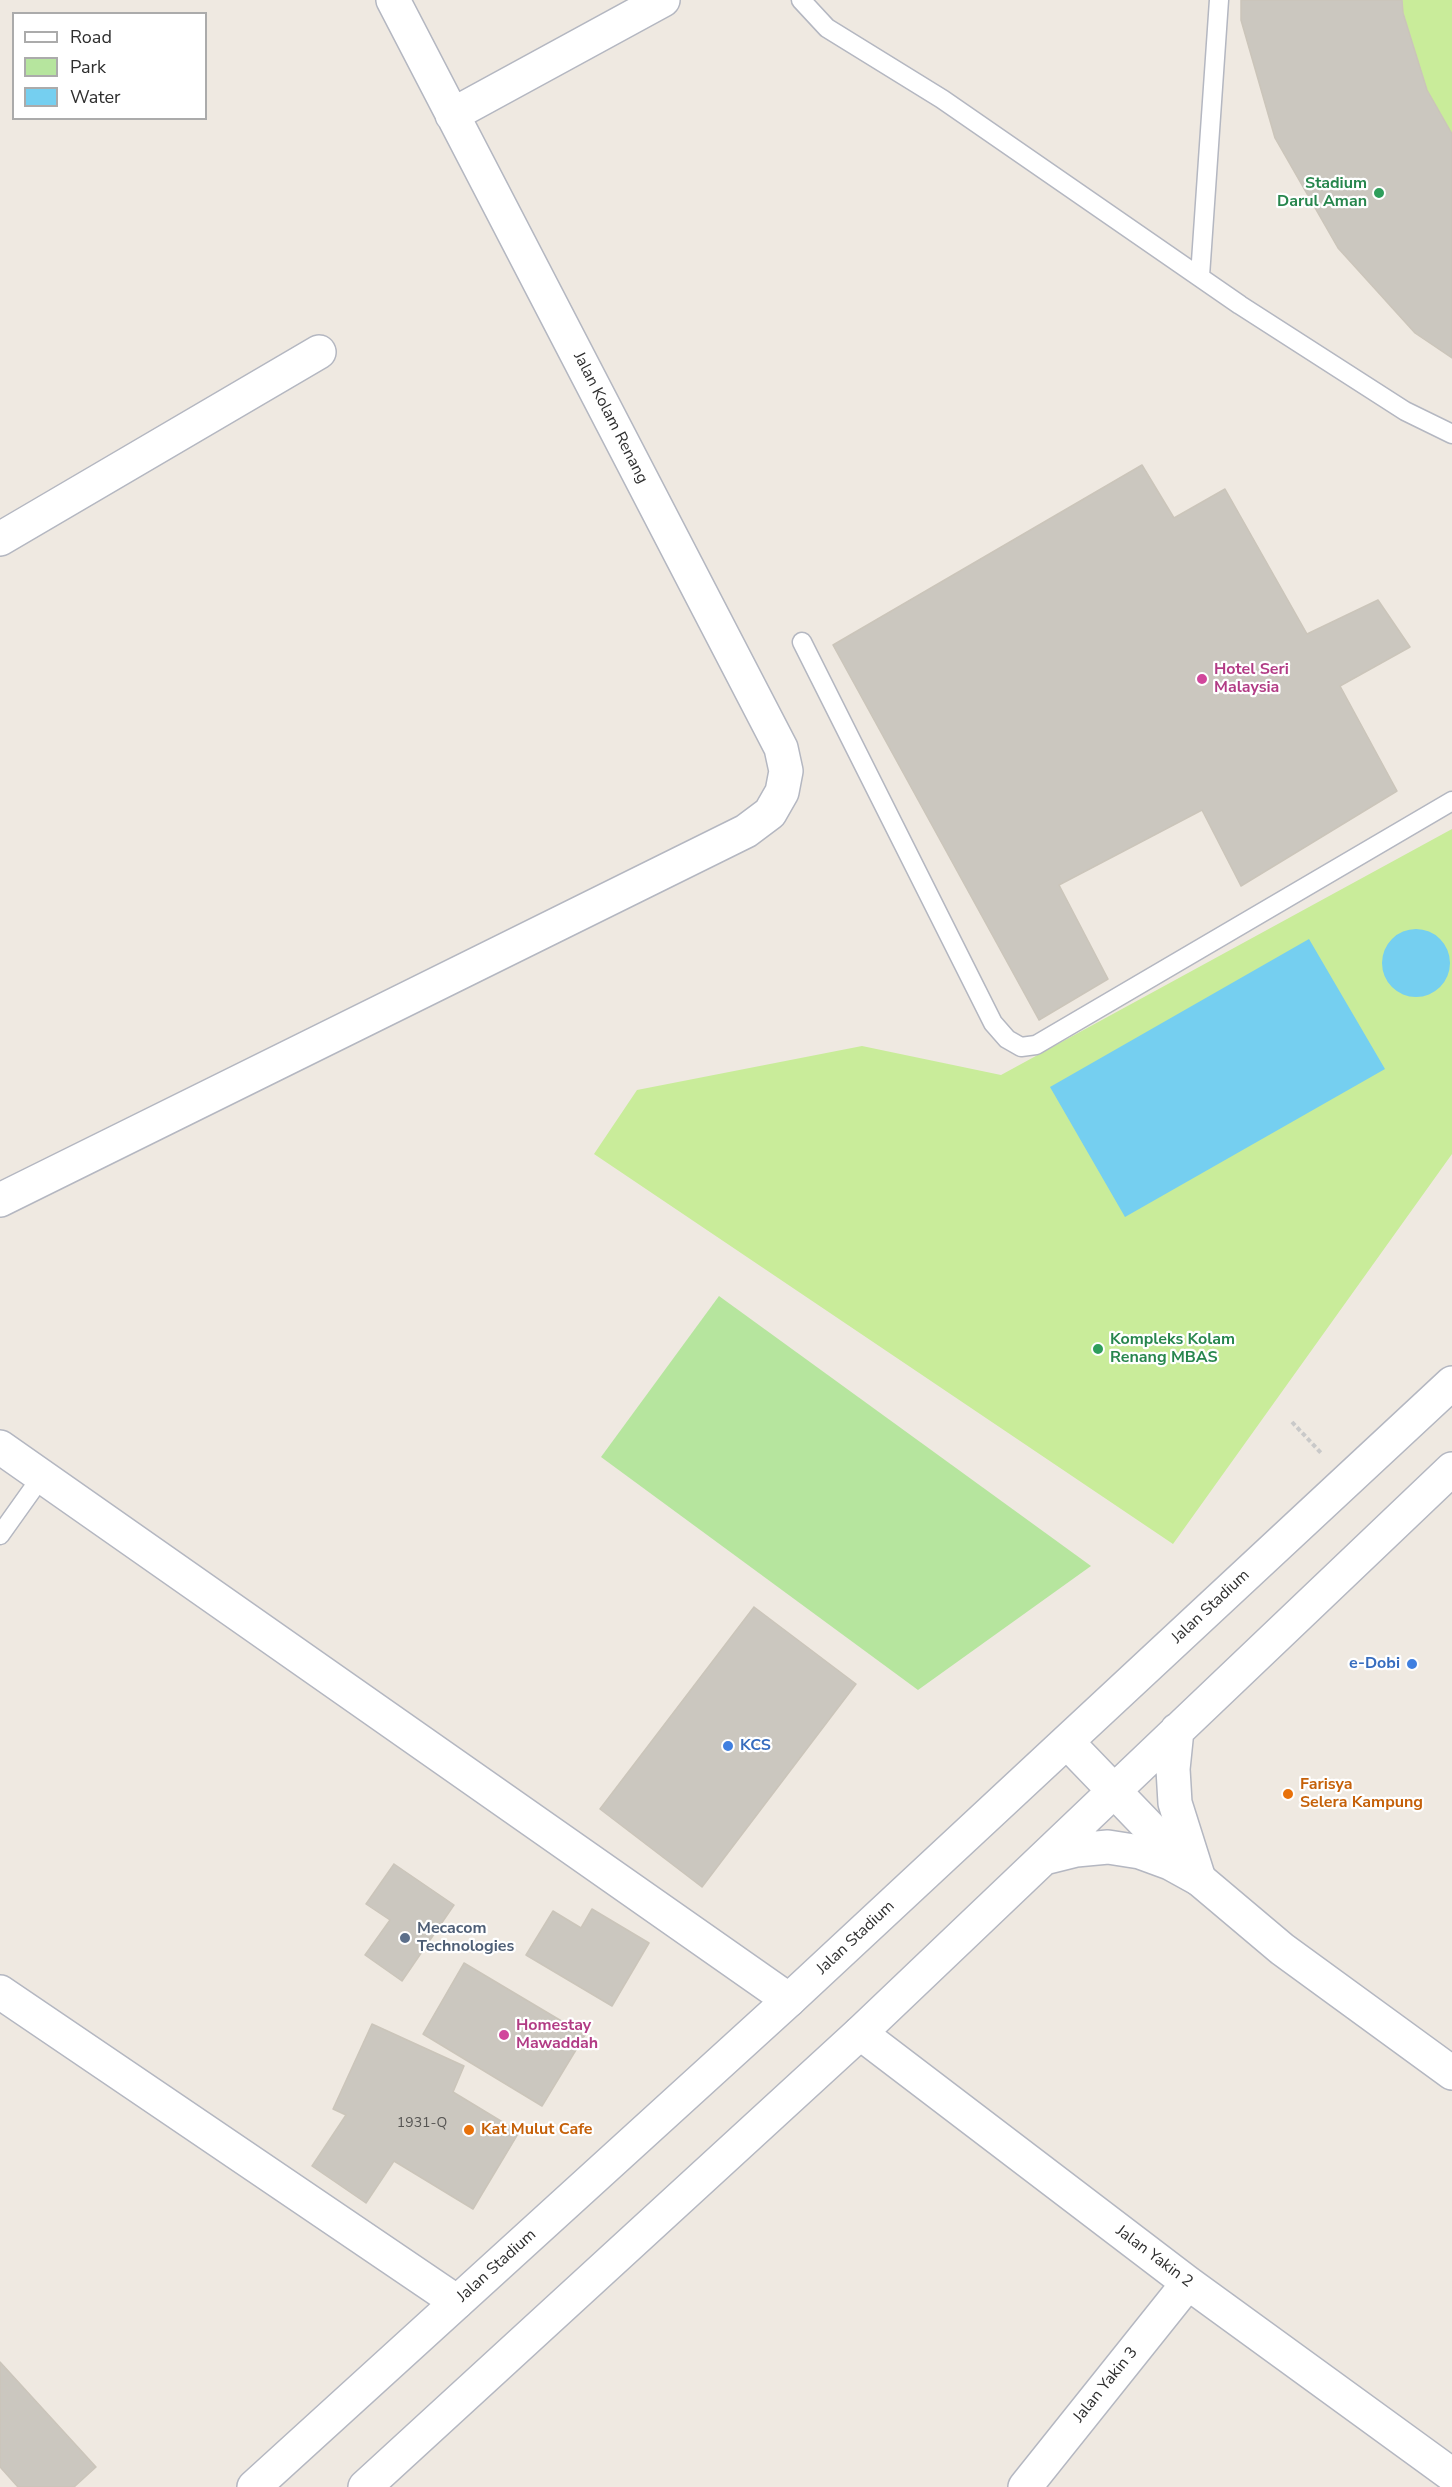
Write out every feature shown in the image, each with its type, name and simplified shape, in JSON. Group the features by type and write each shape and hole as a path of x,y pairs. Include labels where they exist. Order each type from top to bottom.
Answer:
{"street":[{"name":"Jalan Kolam Renang","path":"0,1200 746,831 770,813 782,792 786,771 781,748 393,0"},
{"path":"452,115 663,0"},
{"path":"0,539 320,352"},
{"name":"Jalan Stadium","path":"254,2487 789,2001 1452,1383"},
{"path":"0,1447 789,2001"},
{"path":"365,2487 860,2033 1452,1469"},
{"path":"1177,1731 1173,1769 1176,1803 1199,1879"},
{"path":"1067,1742 1199,1879 1282,1949 1452,2073"},
{"path":"1044,1858 1076,1850 1108,1847 1140,1852 1170,1863 1199,1879"},
{"path":"0,1992 457,2302"},
{"name":"Jalan Yakin 2","path":"860,2033 1188,2283 1452,2475"},
{"name":"Jalan Yakin 3","path":"1025,2487 1188,2283"}],"lane":[{"path":"801,0 827,28 942,99 1200,276 1405,411 1452,434"},
{"path":"1200,276 1219,0"},
{"path":"802,642 993,1023 1007,1039 1021,1047 1036,1045 1452,801"},
{"path":"0,1535 42,1476"}],"path":[{"path":"1292,1422 1322,1453"}],"green space":[{"path":"1402,0 1452,0 1452,134 1427,90 1403,13"},
{"name":"Kompleks Kolam Renang MBAS","path":"1452,829 1452,1154 1173,1544 594,1154 637,1090 862,1046 1001,1075"},
{"path":"719,1296 1091,1566 918,1690 601,1457"}],"water":[{"path":"1416,929 1429,932 1440,939 1447,950 1450,963 1447,976 1440,987 1429,994 1416,997 1403,994 1392,987 1385,976 1382,963 1385,950 1392,939 1403,932"},
{"path":"1309,939 1385,1069 1125,1217 1050,1087"}],"building":[{"name":"Stadium Darul Aman","path":"1241,0 1402,0 1403,13 1427,90 1452,134 1452,358 1415,333 1338,248 1275,138 1241,20"},
{"path":"1142,465 1174,518 1225,489 1307,634 1378,600 1410,647 1340,686 1397,791 1241,886 1202,810 1059,885 1108,979 1039,1020 833,645"},
{"name":"KCS","path":"754,1607 856,1684 702,1887 600,1809"},
{"name":"Mecacom Technologies","path":"394,1864 454,1905 402,1981 365,1955 390,1920 366,1904"},
{"name":"Homestay Mawaddah","path":"592,1909 649,1943 612,2006 526,1955 553,1911 581,1928"},
{"name":"Homestay Mawaddah","path":"464,1963 585,2035 542,2106 423,2034"},
{"path":"372,2024 464,2066 453,2092 519,2132 473,2209 394,2161 366,2203 312,2166 346,2115 333,2109"},
{"path":"0,2362 96,2467 74,2487 18,2487 0,2467"}],"place":[{"name":"Stadium Darul Aman","path":"1379,193"},
{"name":"Hotel Seri Malaysia","path":"1202,679"},
{"name":"Kompleks Kolam Renang MBAS","path":"1098,1349"},
{"name":"e-Dobi","path":"1412,1664"},
{"name":"KCS","path":"728,1746"},
{"name":"Farisya Selera Kampung","path":"1288,1794"},
{"name":"Mecacom Technologies","path":"405,1938"},
{"name":"Homestay Mawaddah","path":"504,2035"},
{"name":"Kat Mulut Cafe","path":"469,2130"}]}
